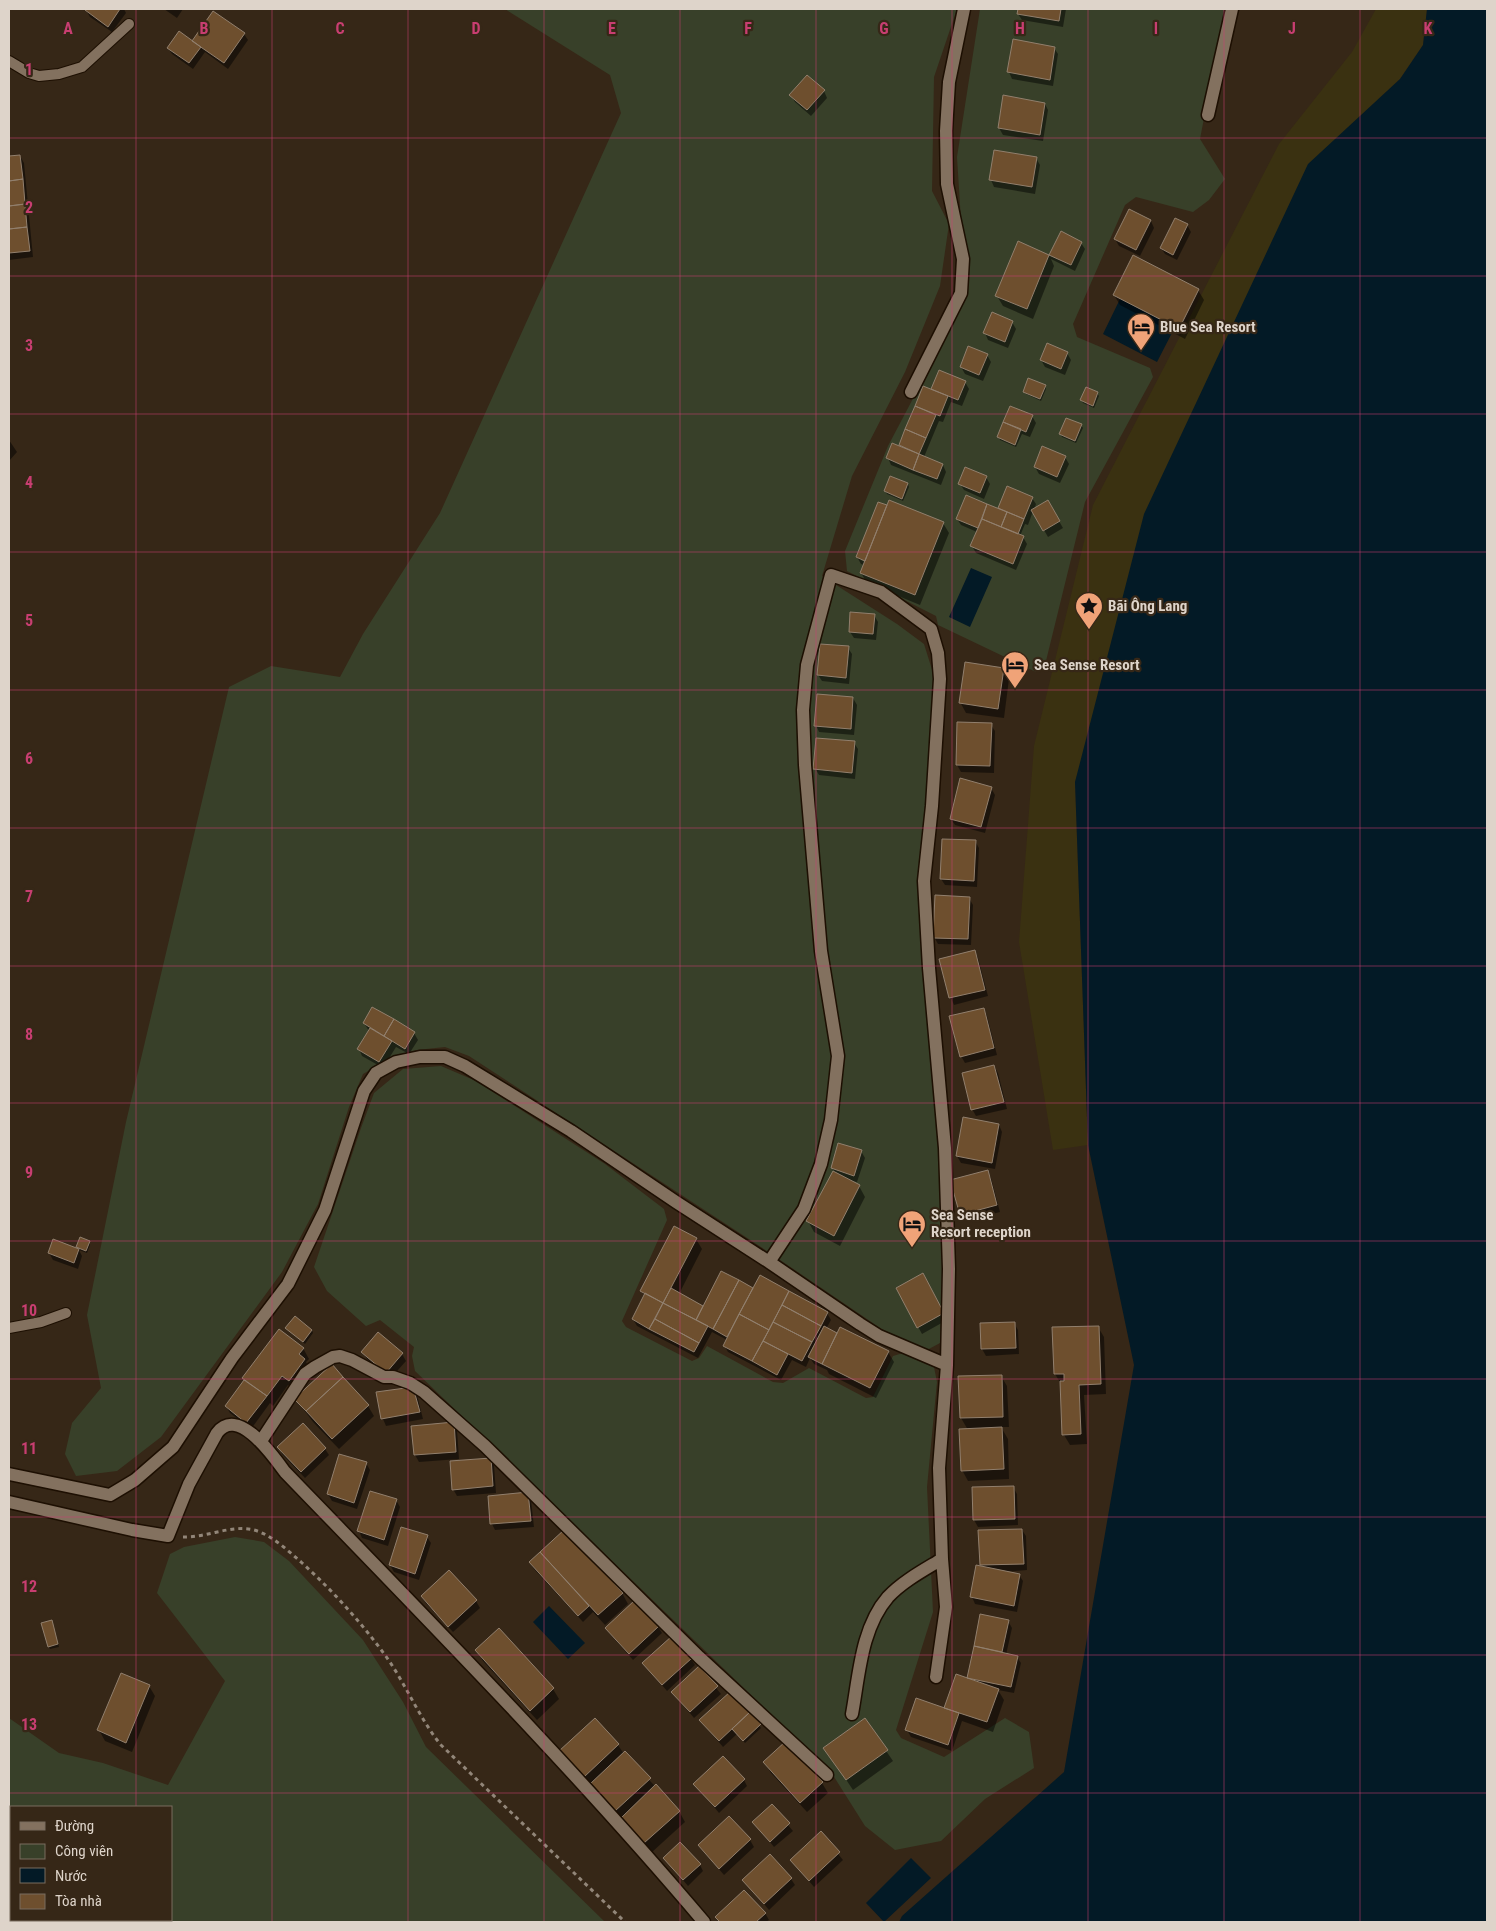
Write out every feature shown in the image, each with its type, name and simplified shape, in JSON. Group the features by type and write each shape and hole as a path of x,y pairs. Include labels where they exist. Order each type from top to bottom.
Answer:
{"street":[{"path":"911,392 961,293 963,259 947,184 946,131 949,82 964,9"},
{"path":"1208,115 1232,9"},
{"path":"769,1262 804,1209 821,1164 831,1120 838,1056 821,951 805,765 803,710 807,665 831,575 881,592 931,630 938,653 939,699 932,806 924,881 928,968 945,1148 949,1269 947,1365 939,1468 942,1559 946,1607 936,1677"},
{"path":"9,1474 110,1495 135,1480 173,1447 232,1358 288,1284 325,1210 364,1091 376,1073 396,1062 420,1057 445,1057 465,1066 571,1131 879,1336 947,1365"},
{"path":"261,1441 305,1374 333,1358 340,1356 352,1360 384,1377 393,1377 410,1383 424,1392 485,1446 699,1657 826,1775"},
{"path":"9,1502 132,1530 168,1536 188,1484 222,1426 234,1424 241,1427 261,1441 285,1472 528,1728 662,1873 704,1922"},
{"path":"852,1714 867,1635 876,1616 887,1598 899,1587 942,1559"}],"lane":[{"path":"9,61 29,74 39,76 59,74 82,67 129,24"},
{"path":"9,1328 41,1322 66,1312"}],"path":[{"path":"168,1536 191,1538 242,1528 255,1530 281,1545 322,1581 351,1612 386,1656 427,1728 441,1746 625,1922"}],"green space":[{"path":"505,9 957,9 934,77 932,191 949,224 940,286 905,372 852,476 822,576 897,624 924,644 934,676 925,807 918,875 922,965 940,1146 944,1269 940,1343 927,1350 889,1334 761,1247 469,1056 445,1047 417,1050 393,1057 363,1074 349,1107 318,1204 282,1272 161,1437 117,1471 76,1476 65,1454 72,1423 101,1388 87,1315 126,1122 229,687 271,666 340,677 363,634 440,513 621,113 610,75"},
{"path":"980,9 1225,9 1200,139 1225,179 1209,200 1193,212 1136,197 1125,205 1073,324 1077,337 1150,368 1153,377 1085,502 1045,665 1036,672 938,625 936,616 847,571 845,551 888,446 937,353 964,268 957,157"},
{"path":"441,1066 476,1081 605,1164 664,1209 667,1220 622,1321 626,1327 692,1361 699,1358 707,1346 773,1382 783,1383 809,1368 866,1398 873,1397 893,1356 903,1353 934,1367 937,1382 927,1487 933,1612 896,1730 901,1738 944,1757 1005,1718 1029,1732 1034,1768 985,1799 941,1841 895,1850 865,1826 831,1772 415,1371 412,1356 414,1347 380,1320 366,1326 327,1291 314,1267 374,1093 403,1069"},
{"path":"235,1537 264,1542 289,1561 363,1640 403,1702 426,1747 605,1922 9,1922 9,1718 59,1753 103,1763 168,1785 225,1681 157,1593 170,1554 184,1547"}],"sand":[{"name":"Bãi Ông Lang","path":"1376,9 1427,9 1423,45 1400,79 1308,165 1075,782 1088,1145 1053,1150 1019,942 1034,746 1093,505 1279,144 1352,52"}],"water":[{"path":"1427,9 1487,9 1487,1922 899,1922 902,1916 1064,1772 1134,1365 1088,1145 1075,782 1144,514 1308,164 1400,79 1423,45"},
{"path":"1120,299 1175,327 1157,362 1103,334"},
{"path":"971,568 992,577 970,627 949,617"},
{"path":"549,1606 585,1643 568,1659 533,1622"},
{"path":"911,1858 931,1878 884,1922 866,1903"}],"building":[{"path":"86,9 120,9 108,27"},
{"path":"1018,9 1061,9 1059,21 1017,14"},
{"path":"213,11 245,33 224,63 192,41"},
{"path":"179,31 201,47 189,63 167,48"},
{"path":"1013,39 1055,47 1050,80 1007,72"},
{"path":"807,75 825,90 807,110 789,95"},
{"path":"1003,95 1045,103 1040,135 998,128"},
{"path":"994,150 1037,157 1032,187 989,180"},
{"path":"20,155 23,179 9,181 9,156"},
{"path":"23,179 25,204 9,206 9,181"},
{"path":"25,204 27,227 9,229 9,206"},
{"path":"1129,209 1151,220 1136,250 1114,239"},
{"path":"1175,218 1188,224 1173,255 1160,248"},
{"path":"27,227 30,251 9,253 9,229"},
{"path":"1061,231 1082,242 1071,265 1049,255"},
{"path":"1018,241 1049,255 1027,309 995,296"},
{"path":"1133,255 1199,289 1179,329 1113,295"},
{"path":"992,312 1013,321 1005,342 983,333"},
{"path":"1047,343 1068,352 1061,369 1040,360"},
{"path":"968,346 988,354 979,375 960,367"},
{"path":"939,370 966,381 958,400 931,389"},
{"path":"1028,378 1046,385 1040,399 1023,392"},
{"path":"923,386 948,396 940,416 915,406"},
{"path":"1086,387 1098,392 1093,406 1080,400"},
{"path":"915,406 936,415 926,438 905,429"},
{"path":"1010,406 1033,415 1026,432 1003,422"},
{"path":"1066,418 1082,424 1075,441 1059,434"},
{"path":"1003,422 1021,429 1015,445 997,437"},
{"path":"905,429 926,438 919,454 899,445"},
{"path":"892,443 919,454 913,470 886,458"},
{"path":"1042,446 1066,456 1057,477 1034,467"},
{"path":"919,454 943,464 937,479 913,470"},
{"path":"965,467 987,476 980,493 958,484"},
{"path":"890,476 908,483 902,499 884,491"},
{"path":"1007,486 1033,497 1024,519 998,508"},
{"path":"966,495 987,504 978,528 956,519"},
{"path":"889,500 944,522 915,595 860,573"},
{"path":"1048,500 1060,521 1043,531 1031,510"},
{"path":"878,502 887,505 865,561 856,557"},
{"path":"987,504 1007,512 1001,527 982,519"},
{"path":"1007,512 1024,519 1018,534 1001,527"},
{"path":"982,519 1024,536 1013,564 970,546"},
{"path":"850,612 875,614 873,634 849,632"},
{"path":"820,644 849,646 846,678 817,675"},
{"path":"965,662 1004,668 998,709 959,703"},
{"path":"817,694 853,697 851,729 814,726"},
{"path":"957,722 992,723 990,766 956,765"},
{"path":"816,738 855,741 852,773 813,769"},
{"path":"960,778 992,787 981,827 950,819"},
{"path":"942,839 976,840 974,881 940,879"},
{"path":"935,895 970,897 968,939 933,938"},
{"path":"975,950 985,990 949,998 939,959"},
{"path":"372,1007 394,1019 384,1036 363,1023"},
{"path":"984,1008 994,1048 960,1057 949,1016"},
{"path":"394,1019 415,1032 405,1049 384,1036"},
{"path":"370,1028 392,1041 379,1062 357,1049"},
{"path":"994,1065 1004,1102 971,1110 962,1073"},
{"path":"963,1117 999,1124 992,1163 956,1156"},
{"path":"838,1143 862,1150 854,1176 831,1168"},
{"path":"988,1170 997,1205 960,1215 950,1180"},
{"path":"833,1171 860,1185 834,1236 806,1221"},
{"path":"674,1226 697,1238 663,1303 640,1291"},
{"path":"80,1237 90,1241 86,1251 76,1247"},
{"path":"53,1239 79,1249 74,1263 48,1253"},
{"path":"721,1271 739,1280 713,1329 696,1320"},
{"path":"923,1273 944,1313 917,1328 896,1288"},
{"path":"760,1275 789,1291 769,1330 739,1314"},
{"path":"739,1280 753,1288 727,1337 713,1329"},
{"path":"671,1288 703,1306 696,1320 663,1303"},
{"path":"789,1291 828,1312 821,1326 782,1305"},
{"path":"645,1293 663,1303 649,1329 632,1319"},
{"path":"663,1303 708,1326 699,1343 655,1319"},
{"path":"782,1305 821,1326 812,1342 773,1322"},
{"path":"739,1314 769,1330 752,1361 723,1346"},
{"path":"295,1316 312,1330 303,1342 285,1328"},
{"path":"655,1319 699,1343 694,1352 649,1329"},
{"path":"773,1322 812,1342 802,1361 763,1341"},
{"path":"1015,1322 1016,1348 981,1349 980,1323"},
{"path":"824,1326 837,1333 822,1364 808,1357"},
{"path":"1099,1326 1101,1384 1079,1385 1081,1434 1062,1435 1060,1381 1064,1381 1064,1374 1054,1374 1052,1327"},
{"path":"840,1327 889,1351 870,1388 822,1364"},
{"path":"279,1329 304,1348 299,1354 305,1359 289,1381 282,1376 267,1396 242,1378"},
{"path":"378,1332 403,1353 386,1373 361,1352"},
{"path":"763,1341 788,1354 777,1375 752,1361"},
{"path":"332,1364 343,1377 306,1411 294,1399"},
{"path":"1002,1375 1003,1417 960,1418 958,1376"},
{"path":"343,1377 369,1405 332,1439 306,1411"},
{"path":"244,1380 267,1396 246,1423 225,1406"},
{"path":"413,1387 420,1412 381,1419 376,1392"},
{"path":"454,1422 456,1452 414,1455 411,1426"},
{"path":"303,1423 326,1448 301,1472 277,1447"},
{"path":"1002,1427 1004,1469 961,1471 959,1429"},
{"path":"339,1454 367,1462 354,1503 327,1494"},
{"path":"491,1458 493,1486 452,1490 450,1461"},
{"path":"1014,1486 1015,1519 973,1520 972,1487"},
{"path":"370,1491 397,1499 384,1540 357,1531"},
{"path":"528,1492 531,1521 490,1524 488,1496"},
{"path":"401,1527 428,1535 415,1574 389,1565"},
{"path":"565,1529 623,1593 598,1615 540,1552"},
{"path":"1022,1529 1024,1564 980,1565 978,1530"},
{"path":"540,1552 589,1606 578,1616 529,1562"},
{"path":"976,1565 1020,1574 1014,1606 970,1597"},
{"path":"449,1570 477,1600 448,1627 421,1596"},
{"path":"635,1600 659,1626 629,1654 605,1628"},
{"path":"980,1614 1009,1620 1002,1652 974,1646"},
{"path":"52,1620 58,1644 48,1647 41,1623"},
{"path":"499,1628 554,1688 530,1711 475,1650"},
{"path":"672,1636 692,1658 662,1685 642,1663"},
{"path":"974,1646 1018,1656 1011,1687 967,1678"},
{"path":"699,1666 718,1686 690,1712 671,1692"},
{"path":"121,1673 150,1685 126,1743 97,1730"},
{"path":"956,1674 999,1689 987,1722 944,1708"},
{"path":"731,1691 750,1712 719,1741 699,1720"},
{"path":"916,1698 959,1713 948,1745 905,1730"},
{"path":"750,1712 761,1724 743,1741 732,1729"},
{"path":"595,1718 619,1744 584,1777 559,1751"},
{"path":"865,1718 888,1750 846,1780 823,1748"},
{"path":"786,1741 823,1782 800,1803 763,1762"},
{"path":"625,1751 651,1778 615,1811 590,1784"},
{"path":"723,1756 745,1779 715,1807 693,1784"},
{"path":"656,1784 680,1811 644,1843 621,1818"},
{"path":"772,1804 790,1823 770,1842 752,1822"},
{"path":"729,1816 751,1839 719,1869 698,1845"},
{"path":"821,1831 840,1852 809,1881 790,1860"},
{"path":"680,1842 701,1864 683,1880 663,1858"},
{"path":"770,1854 792,1878 764,1904 742,1880"},
{"path":"744,1890 766,1913 756,1922 720,1922 715,1917"}],"place":[{"name":"Blue Sea Resort","path":"1141,351"},
{"name":"Bãi Ông Lang","path":"1089,630"},
{"name":"Sea Sense Resort","path":"1015,689"},
{"name":"Sea Sense Resort reception","path":"912,1248"}]}
